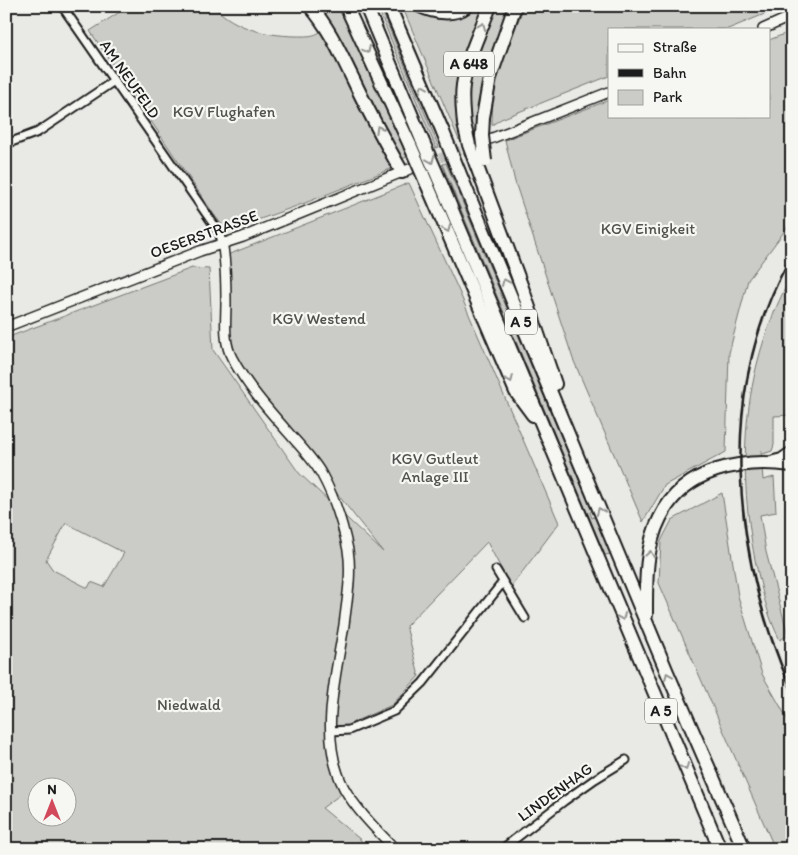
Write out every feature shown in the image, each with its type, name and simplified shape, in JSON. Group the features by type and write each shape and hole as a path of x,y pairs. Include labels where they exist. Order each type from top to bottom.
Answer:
{"highway":[{"path":"310,6 335,39 353,80 407,170"},
{"name":"A 5","path":"346,6 416,142"},
{"name":"A 5","path":"366,6 416,142 516,392 543,429 720,849"},
{"name":"A 5","path":"389,6 744,849"},
{"path":"420,6 437,12 447,12 463,9 468,6"},
{"name":"A 648","path":"490,6 466,72 463,94 464,124 469,145 481,163 498,223"},
{"name":"A 648","path":"481,163 483,117 490,78 515,6"},
{"name":"A 5","path":"498,223 527,302 584,472"},
{"path":"772,463 782,460 792,453"},
{"path":"646,620 646,579 650,549 660,518 671,500 692,481 714,470 742,465 772,463 792,465"}],"street":[{"name":"AM NEUFELD","path":"63,7 219,232 222,242"},
{"path":"765,28 792,16"},
{"path":"6,144 38,132 114,81"},
{"path":"490,138 608,92"},
{"name":"OESERSTRASSE","path":"6,327 222,242 244,237 407,170"},
{"path":"222,242 226,278 226,336 232,358 250,386 322,475 339,517 348,550 350,578 331,710 334,760 344,788 356,806 395,849"},
{"path":"496,570 525,618"},
{"path":"331,731 349,730 394,711 423,684 503,582"},
{"name":"LINDENHAG","path":"502,849 564,801 626,760"}],"green space":[{"name":"KGV Flughafen","path":"129,6 213,6 231,20 261,32 306,36 321,31 393,168 227,231 90,31"},
{"path":"317,6 339,6 405,146 403,148 407,157 399,160 361,88 332,26"},
{"path":"377,6 380,6 439,147 436,148"},
{"path":"402,6 412,6 417,9 486,6 461,71 462,138 459,140"},
{"path":"495,6 509,6 492,50 480,91 477,131 472,134 467,98 471,68"},
{"path":"524,6 792,6 772,11 730,28 608,28 608,76 501,119 492,125 493,87"},
{"name":"KGV Einigkeit","path":"792,31 792,221 748,280 729,353 726,452 665,485 643,522 573,359 515,182 505,140 608,100 608,118 770,118 770,40"},
{"path":"446,163 592,511 590,512 592,518 595,517 611,554 605,555 442,164"},
{"name":"Niedwald","path":"409,183 458,289 559,523 511,587 487,542 406,626 419,676 392,705 331,732 348,789 322,808 362,841 352,849 6,849 6,338 192,268 209,269 213,350 299,473 383,552 317,468 300,438 244,384 228,351 225,256","holes":["66,523 124,553 104,587 91,582 88,588 53,570 46,560"]},
{"path":"792,275 792,415 774,416 774,445 772,451 763,454 761,450 763,480 774,477 776,512 760,515 766,552 788,635 780,640 768,611 755,560 749,523 745,450 748,414 763,344 776,309"},
{"path":"722,493 738,596 762,674 792,727 792,849 775,849 659,583 661,541 672,520"}],"tunnel":[{"path":"427,163 487,140"}],"railway":[{"path":"792,255 767,307 751,361 742,416 741,472 745,529 756,584 772,639 792,691"}],"park label":[{"name":"KGV Westend","path":"319,318"},
{"name":"KGV Gutleut Anlage III","path":"435,467"}]}
